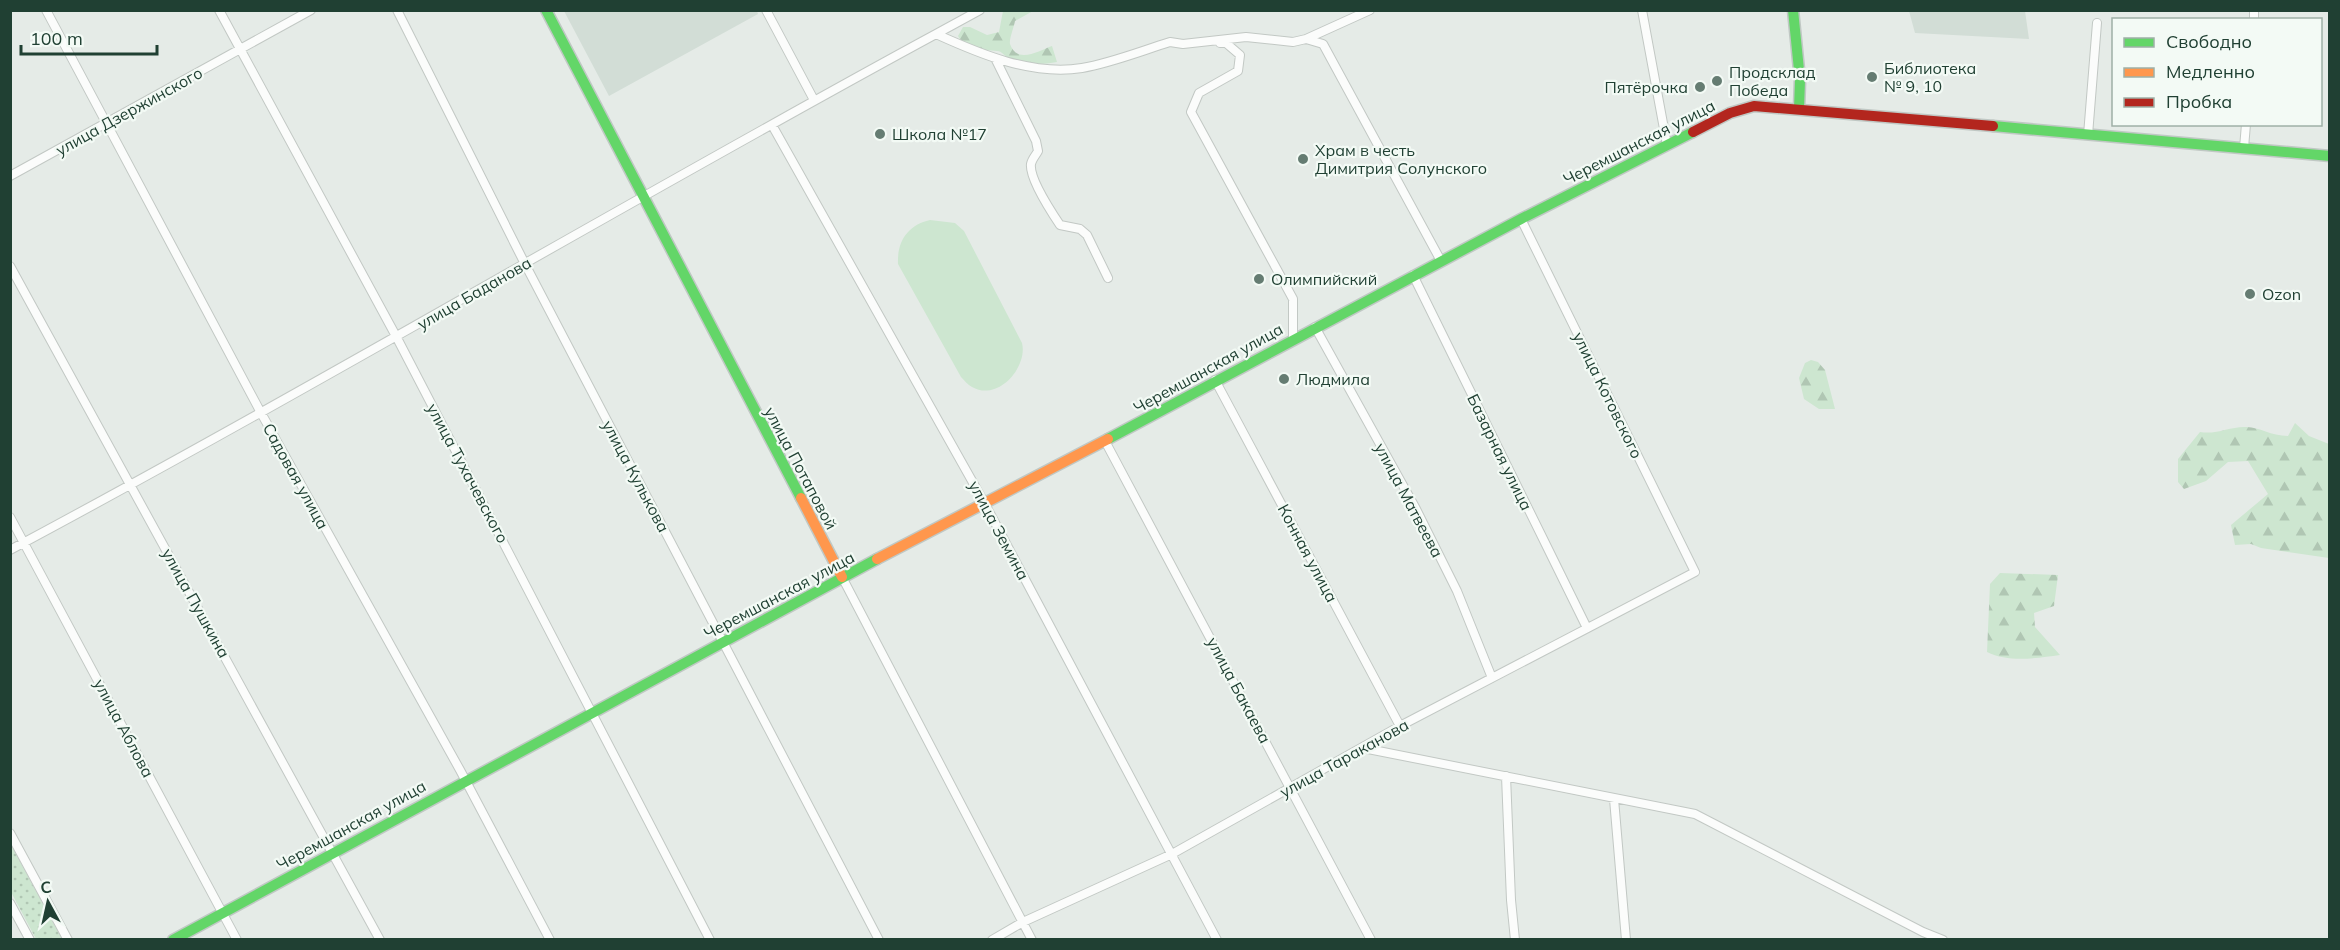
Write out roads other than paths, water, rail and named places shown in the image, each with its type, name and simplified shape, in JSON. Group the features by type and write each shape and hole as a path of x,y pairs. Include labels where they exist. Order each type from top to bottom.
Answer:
{"main road":[{"name":"улица Потаповой","path":"546,10 842,577"},
{"path":"1793,10 1800,80 1799,109"},
{"name":"Черемшанская улица","path":"172,939 842,577 1105,441 1293,338 1702,126 1742,109 1754,106 1799,109 2330,156"}],"street":[{"name":"Садовая улица","path":"46,10 260,411 465,780 550,939"},
{"name":"улица Тухачевского","path":"219,10 397,338 710,939"},
{"name":"улица Дзержинского","path":"10,176 311,10"},
{"name":"улица Кулькова","path":"397,10 525,264 879,939"},
{"path":"766,10 813,100"},
{"name":"улица Баданова","path":"10,550 397,338 813,100 936,34 965,14 980,10"},
{"path":"1209,42 1246,37 1293,42 1306,39 1370,10"},
{"path":"1642,10 1667,144"},
{"path":"2088,135 2097,23"},
{"path":"936,34 995,58 1038,67 1080,68 1170,42 1226,43 1235,49 1240,55 1238,71 1199,93 1191,112 1293,298 1293,338"},
{"path":"1306,39 1323,44 1441,261"},
{"path":"995,58 1036,141 1038,151 1031,162 1031,172 1050,209 1060,225 1080,229 1087,235 1108,278"},
{"name":"улица Земина","path":"772,125 985,504 1217,939"},
{"path":"2244,148 2246,126"},
{"name":"улица Котовского","path":"1521,219 1695,572"},
{"name":"улица Пушкина","path":"10,266 380,939"},
{"name":"Базарная улица","path":"1413,276 1587,628"},
{"name":"улица Матвеева","path":"1315,327 1416,508 1457,591 1492,678"},
{"name":"Конная улица","path":"1215,380 1400,726"},
{"name":"улица Бакаева","path":"1105,441 1371,939"},
{"name":"улица Аблова","path":"10,517 237,939"},
{"name":"улица Тараканова","path":"992,939 1023,922 1172,854 1400,726 1695,572"},
{"name":"улица Потаповой","path":"842,577 1032,939"},
{"path":"1363,748 1695,814 1923,932 1943,939"},
{"path":"1506,776 1511,900 1515,939"},
{"path":"1614,799 1626,939"},
{"path":"10,833 68,939"},
{"path":"10,903 30,939"}],"place":[{"name":"Библиотека № 9, 10","path":"1872,77"},
{"name":"Продсклад Победа","path":"1717,81"},
{"name":"Пятёрочка","path":"1700,87"},
{"name":"Школа №17","path":"880,134"},
{"name":"Храм в честь Димитрия Солунского","path":"1303,159"},
{"name":"Олимпийский","path":"1259,279"},
{"name":"Ozon","path":"2250,294"},
{"name":"Людмила","path":"1284,379"}]}
